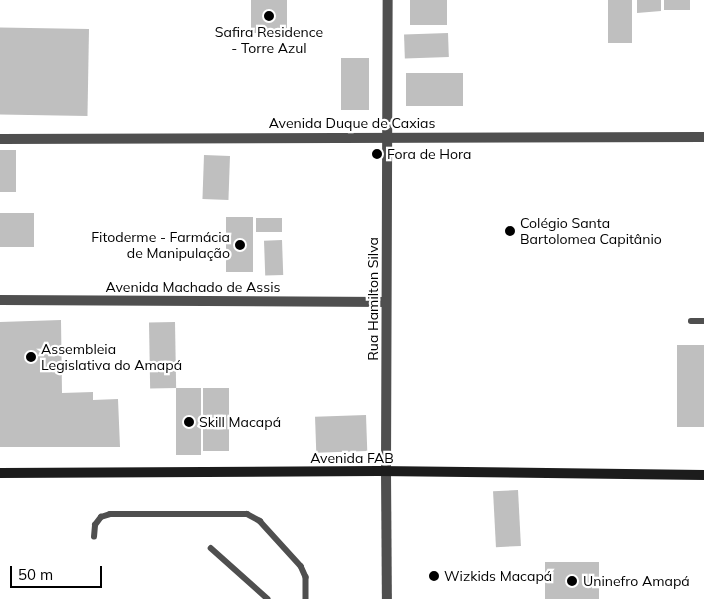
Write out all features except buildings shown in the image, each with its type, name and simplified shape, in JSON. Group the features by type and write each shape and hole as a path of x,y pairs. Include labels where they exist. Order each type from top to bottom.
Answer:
{"main road":[{"name":"Avenida FAB","path":"0,473 386,471 704,475"}],"street":[{"name":"Rua Hamilton Silva","path":"387,599 388,0"},
{"name":"Avenida Duque de Caxias","path":"0,139 704,137"},
{"name":"Avenida Machado de Assis","path":"0,300 386,302"}],"lane":[{"path":"691,321 704,321"},
{"path":"94,537 95,525 101,517 110,514 247,514 260,520 301,566 306,578 306,599"},
{"path":"211,548 268,599"}],"place":[{"name":"Safira Residence - Torre Azul","path":"269,16"},
{"name":"Fora de Hora","path":"377,154"},
{"name":"Colégio Santa Bartolomea Capitânio","path":"510,231"},
{"name":"Fitoderme - Farmácia de Manipulação","path":"240,245"},
{"name":"Assembleia Legislativa do Amapá","path":"31,357"},
{"name":"Skill Macapá","path":"189,422"},
{"name":"Wizkids Macapá","path":"434,576"},
{"name":"Uninefro Amapá","path":"572,581"}]}
